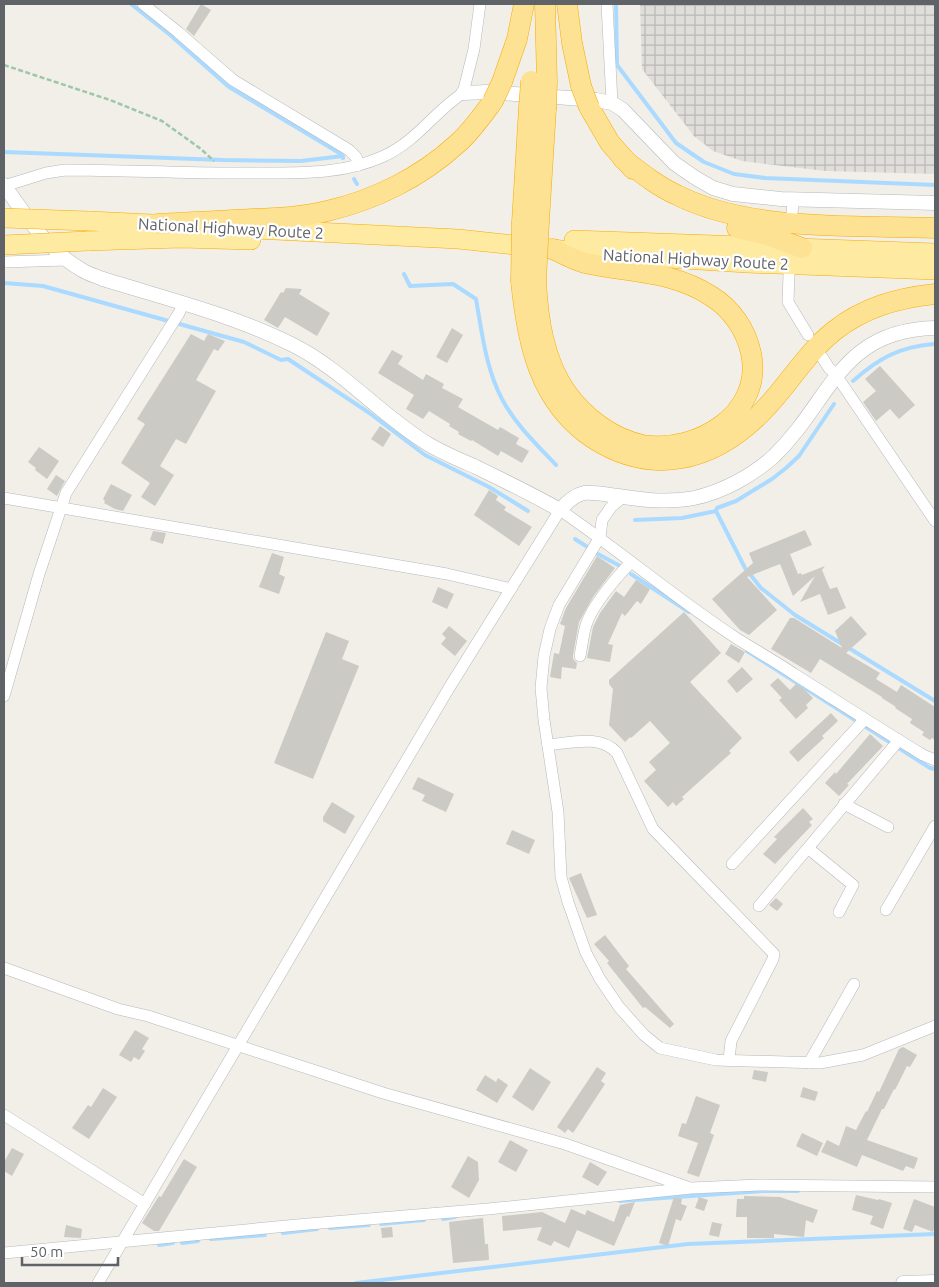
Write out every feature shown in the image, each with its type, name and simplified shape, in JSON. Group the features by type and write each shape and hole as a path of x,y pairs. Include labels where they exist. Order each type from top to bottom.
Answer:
{"highway":[{"path":"157,224 304,215 347,206 406,181 441,158 458,143 493,101 502,82 517,39 524,4"},
{"path":"544,4 530,221 526,323 534,359 550,393 573,422 588,435 604,446 637,458 655,461 672,461 688,458 718,446 733,437 759,415 822,341 850,319 867,309 891,301 935,294"},
{"path":"567,4 572,44 581,86 598,125 623,159 657,191 697,214 733,227 768,235 802,248"},
{"path":"623,159 676,195 720,212 791,223 935,228"},
{"name":"National Highway Route 2","path":"4,218 458,239 591,240 935,252"},
{"path":"4,245 181,238 299,241 369,234"},
{"name":"National Highway Route 2","path":"458,239 589,253 747,263 935,270"},
{"path":"528,281 549,360 566,392 590,418 606,430 642,444 677,445 710,433 724,424 742,403 752,375 752,358 749,344 744,331 736,319 713,296 676,279 636,270 583,263 553,250"},
{"path":"867,309 899,303 935,302"}],"street":[{"path":"143,4 233,80 349,150 356,157 359,165"},
{"path":"463,93 474,49 480,4"},
{"path":"607,4 612,103"},
{"path":"935,203 793,200 733,194 713,188 674,163 623,110 612,103 586,99 487,92 463,93 403,146 385,156 344,169 296,173 65,170 46,173 4,185 39,233 66,260 82,271 234,320 296,346 323,363 398,423 429,445 530,493 560,510 600,537 631,562 736,638 862,723 896,744 935,760"},
{"path":"792,214 793,200"},
{"path":"4,262 66,260"},
{"path":"789,274 788,302 808,335"},
{"path":"4,696 39,574 66,493 183,304"},
{"path":"98,1283 448,688 560,510 570,500 583,494 661,501 700,496 731,485 772,457 799,427 836,375 857,354 876,342 897,333 918,328 935,328"},
{"path":"822,356 935,521"},
{"path":"623,497 611,507 602,520 600,537 559,605 544,656 541,688 558,812 561,877 586,952 600,979 619,1007 644,1035 660,1048 716,1060 820,1064 863,1055 935,1026"},
{"path":"4,498 446,574 511,589"},
{"path":"580,656 586,624 592,612 618,576 631,562"},
{"path":"732,864 862,723"},
{"path":"548,745 597,741 612,748 617,753 653,829 774,954 774,959 731,1041 729,1060"},
{"path":"759,906 896,744"},
{"path":"844,804 888,827"},
{"path":"886,910 935,826"},
{"path":"809,849 853,885 839,912"},
{"path":"4,968 118,1009 148,1016 383,1093 565,1144 691,1188"},
{"path":"809,1063 854,984"},
{"path":"4,1115 145,1204"},
{"path":"4,1253 488,1209 691,1188 759,1185 935,1187"},
{"path":"903,1283 935,1282"}],"path":[{"path":"4,65 110,100 162,121 212,159"}],"shaded area":[{"path":"640,4 935,4 935,174 825,171 742,161 713,151 694,136 642,69"}],"building":[{"path":"201,4 211,10 194,36 186,29"},
{"path":"286,288 302,289 299,294 330,313 317,336 285,317 278,328 264,320 281,292 283,293"},
{"path":"452,328 463,335 447,363 436,357"},
{"path":"191,334 204,341 208,334 225,341 218,351 214,349 196,380 216,391 186,444 176,439 160,466 174,475 155,506 141,497 150,483 121,463 145,424 137,419"},
{"path":"392,350 403,356 398,364 423,380 426,374 444,384 442,388 463,399 458,407 498,430 500,427 519,438 516,444 529,451 522,463 501,451 498,456 458,434 459,432 449,426 450,424 429,411 423,419 406,409 414,395 378,373"},
{"path":"880,366 915,405 899,419 890,409 876,421 863,402 876,391 865,379"},
{"path":"380,426 391,434 383,447 371,439"},
{"path":"39,447 59,461 47,479 28,462"},
{"path":"56,475 65,481 57,496 47,489"},
{"path":"111,484 132,495 123,511 104,503 103,499"},
{"path":"489,490 498,496 496,500 506,507 504,510 532,527 519,546 474,515"},
{"path":"805,530 812,545 790,554 798,574 801,573 802,575 825,566 822,570 830,589 837,587 846,608 828,615 820,594 800,602 815,576 793,596 780,564 747,577 777,610 749,635 740,630 712,599 753,563 749,553"},
{"path":"153,531 166,533 163,544 150,540"},
{"path":"272,553 284,557 279,574 285,577 279,594 259,587"},
{"path":"597,556 615,568 593,597 579,622 573,655 573,659 577,663 576,669 562,667 561,679 550,677 554,653 559,654 565,626 560,624 566,608"},
{"path":"636,580 650,589 641,604 637,601 625,616 622,613 608,644 613,645 610,662 587,658 593,627 600,613 616,591 624,597"},
{"path":"438,587 454,594 447,609 432,602"},
{"path":"684,612 721,653 690,682 742,738 729,751 731,753 682,797 684,799 676,806 673,802 668,807 644,781 656,770 649,762 670,743 650,721 625,742 609,725 613,689 609,684 609,680"},
{"path":"851,616 867,634 846,653 880,673 876,679 897,692 901,685 935,707 935,740 932,738 930,740 922,735 924,732 910,723 912,719 882,697 820,659 811,673 771,649 790,618 794,618 842,648 835,631"},
{"path":"449,626 467,641 455,656 441,644 446,638 442,634"},
{"path":"326,632 349,641 342,659 359,666 313,779 274,763"},
{"path":"731,644 745,652 739,663 725,654"},
{"path":"742,667 753,679 737,693 727,681"},
{"path":"778,678 790,690 796,684 813,698 806,705 808,708 796,719 779,700 782,698 770,685"},
{"path":"831,713 838,721 822,736 824,738 798,762 789,752"},
{"path":"870,734 883,746 847,784 849,785 839,796 825,783 835,772 836,774"},
{"path":"418,777 454,794 446,812 422,801 425,795 412,789"},
{"path":"332,802 355,816 345,834 323,821 323,817"},
{"path":"803,808 813,819 809,822 812,825 775,864 763,854 777,839 774,837"},
{"path":"512,830 535,840 529,854 506,844"},
{"path":"581,873 597,915 587,918 569,878"},
{"path":"776,898 783,904 777,911 769,905"},
{"path":"605,935 629,966 626,969 674,1024 670,1028 645,1007 643,1008 607,963 609,961 594,944"},
{"path":"135,1030 149,1038 142,1049 145,1051 139,1060 134,1057 131,1062 119,1055"},
{"path":"903,1047 917,1055 910,1067 907,1066 884,1109 882,1109 867,1140 918,1158 914,1169 906,1166 903,1171 862,1155 857,1167 821,1152 827,1140 839,1146 846,1126 856,1130 877,1091 879,1092 899,1049"},
{"path":"597,1067 606,1073 601,1081 605,1084 573,1133 568,1129 565,1133 557,1127"},
{"path":"530,1068 551,1082 533,1111 512,1097"},
{"path":"754,1070 768,1072 766,1082 752,1079"},
{"path":"485,1075 496,1082 498,1078 508,1085 497,1103 476,1090"},
{"path":"803,1087 818,1092 815,1101 800,1097"},
{"path":"103,1088 117,1097 89,1139 72,1128 88,1105 91,1107"},
{"path":"696,1096 720,1105 710,1133 714,1135 699,1177 687,1173 698,1143 678,1136 682,1123 686,1124"},
{"path":"802,1133 823,1143 817,1156 796,1146"},
{"path":"510,1140 528,1150 516,1172 498,1162"},
{"path":"12,1148 24,1154 12,1176 4,1171 4,1162"},
{"path":"468,1156 478,1162 479,1180 469,1198 451,1187"},
{"path":"184,1159 197,1167 159,1231 154,1231 142,1223 159,1196 161,1197"},
{"path":"590,1162 607,1172 598,1186 582,1177"},
{"path":"856,1195 892,1203 883,1229 870,1224 873,1216 852,1210"},
{"path":"744,1196 780,1197 818,1210 813,1223 806,1220 804,1237 774,1234 774,1238 747,1238 747,1217 736,1217 737,1199 744,1199"},
{"path":"674,1197 682,1199 681,1204 687,1206 681,1221 676,1219 668,1246 659,1243"},
{"path":"699,1197 708,1200 704,1211 695,1208"},
{"path":"914,1199 935,1207 935,1226 933,1232 915,1225 912,1232 903,1229"},
{"path":"635,1202 614,1246 577,1230 569,1248 554,1241 551,1246 537,1240 542,1227 503,1231 502,1216 542,1212 565,1223 571,1209 585,1215 587,1210 614,1222 620,1205"},
{"path":"483,1218 485,1244 488,1244 489,1260 453,1263 449,1222"},
{"path":"712,1222 722,1224 719,1237 709,1235"},
{"path":"66,1225 82,1229 81,1238 64,1237"},
{"path":"392,1227 393,1237 382,1238 381,1228"}],"waterway":[{"path":"131,4 169,34 229,87 341,154 343,158"},
{"path":"616,4 617,65 676,143 704,162 734,174 765,178 935,185"},
{"path":"4,152 301,161 343,156"},
{"path":"354,179 357,184"},
{"path":"404,274 410,286 453,284 476,299 488,363 502,399 520,426 556,465"},
{"path":"4,283 43,286 244,342 281,360 288,359 368,412 425,455 489,487 528,511"},
{"path":"853,381 890,355 910,348 934,344"},
{"path":"716,511 717,508 736,501 772,479 786,468 799,456 834,404"},
{"path":"635,520 682,518 716,511 745,568 761,588 795,615 935,701"},
{"path":"575,539 589,548"},
{"path":"596,553 620,566"},
{"path":"631,574 689,612"},
{"path":"747,651 930,768 935,769"},
{"path":"620,1201 763,1191 798,1191"},
{"path":"443,1219 455,1217"},
{"path":"381,1224 424,1220"},
{"path":"330,1228 369,1225"},
{"path":"283,1233 317,1229"},
{"path":"356,1283 688,1244 935,1234"},
{"path":"211,1239 265,1235"},
{"path":"182,1243 198,1241"},
{"path":"159,1245 173,1243"}]}
